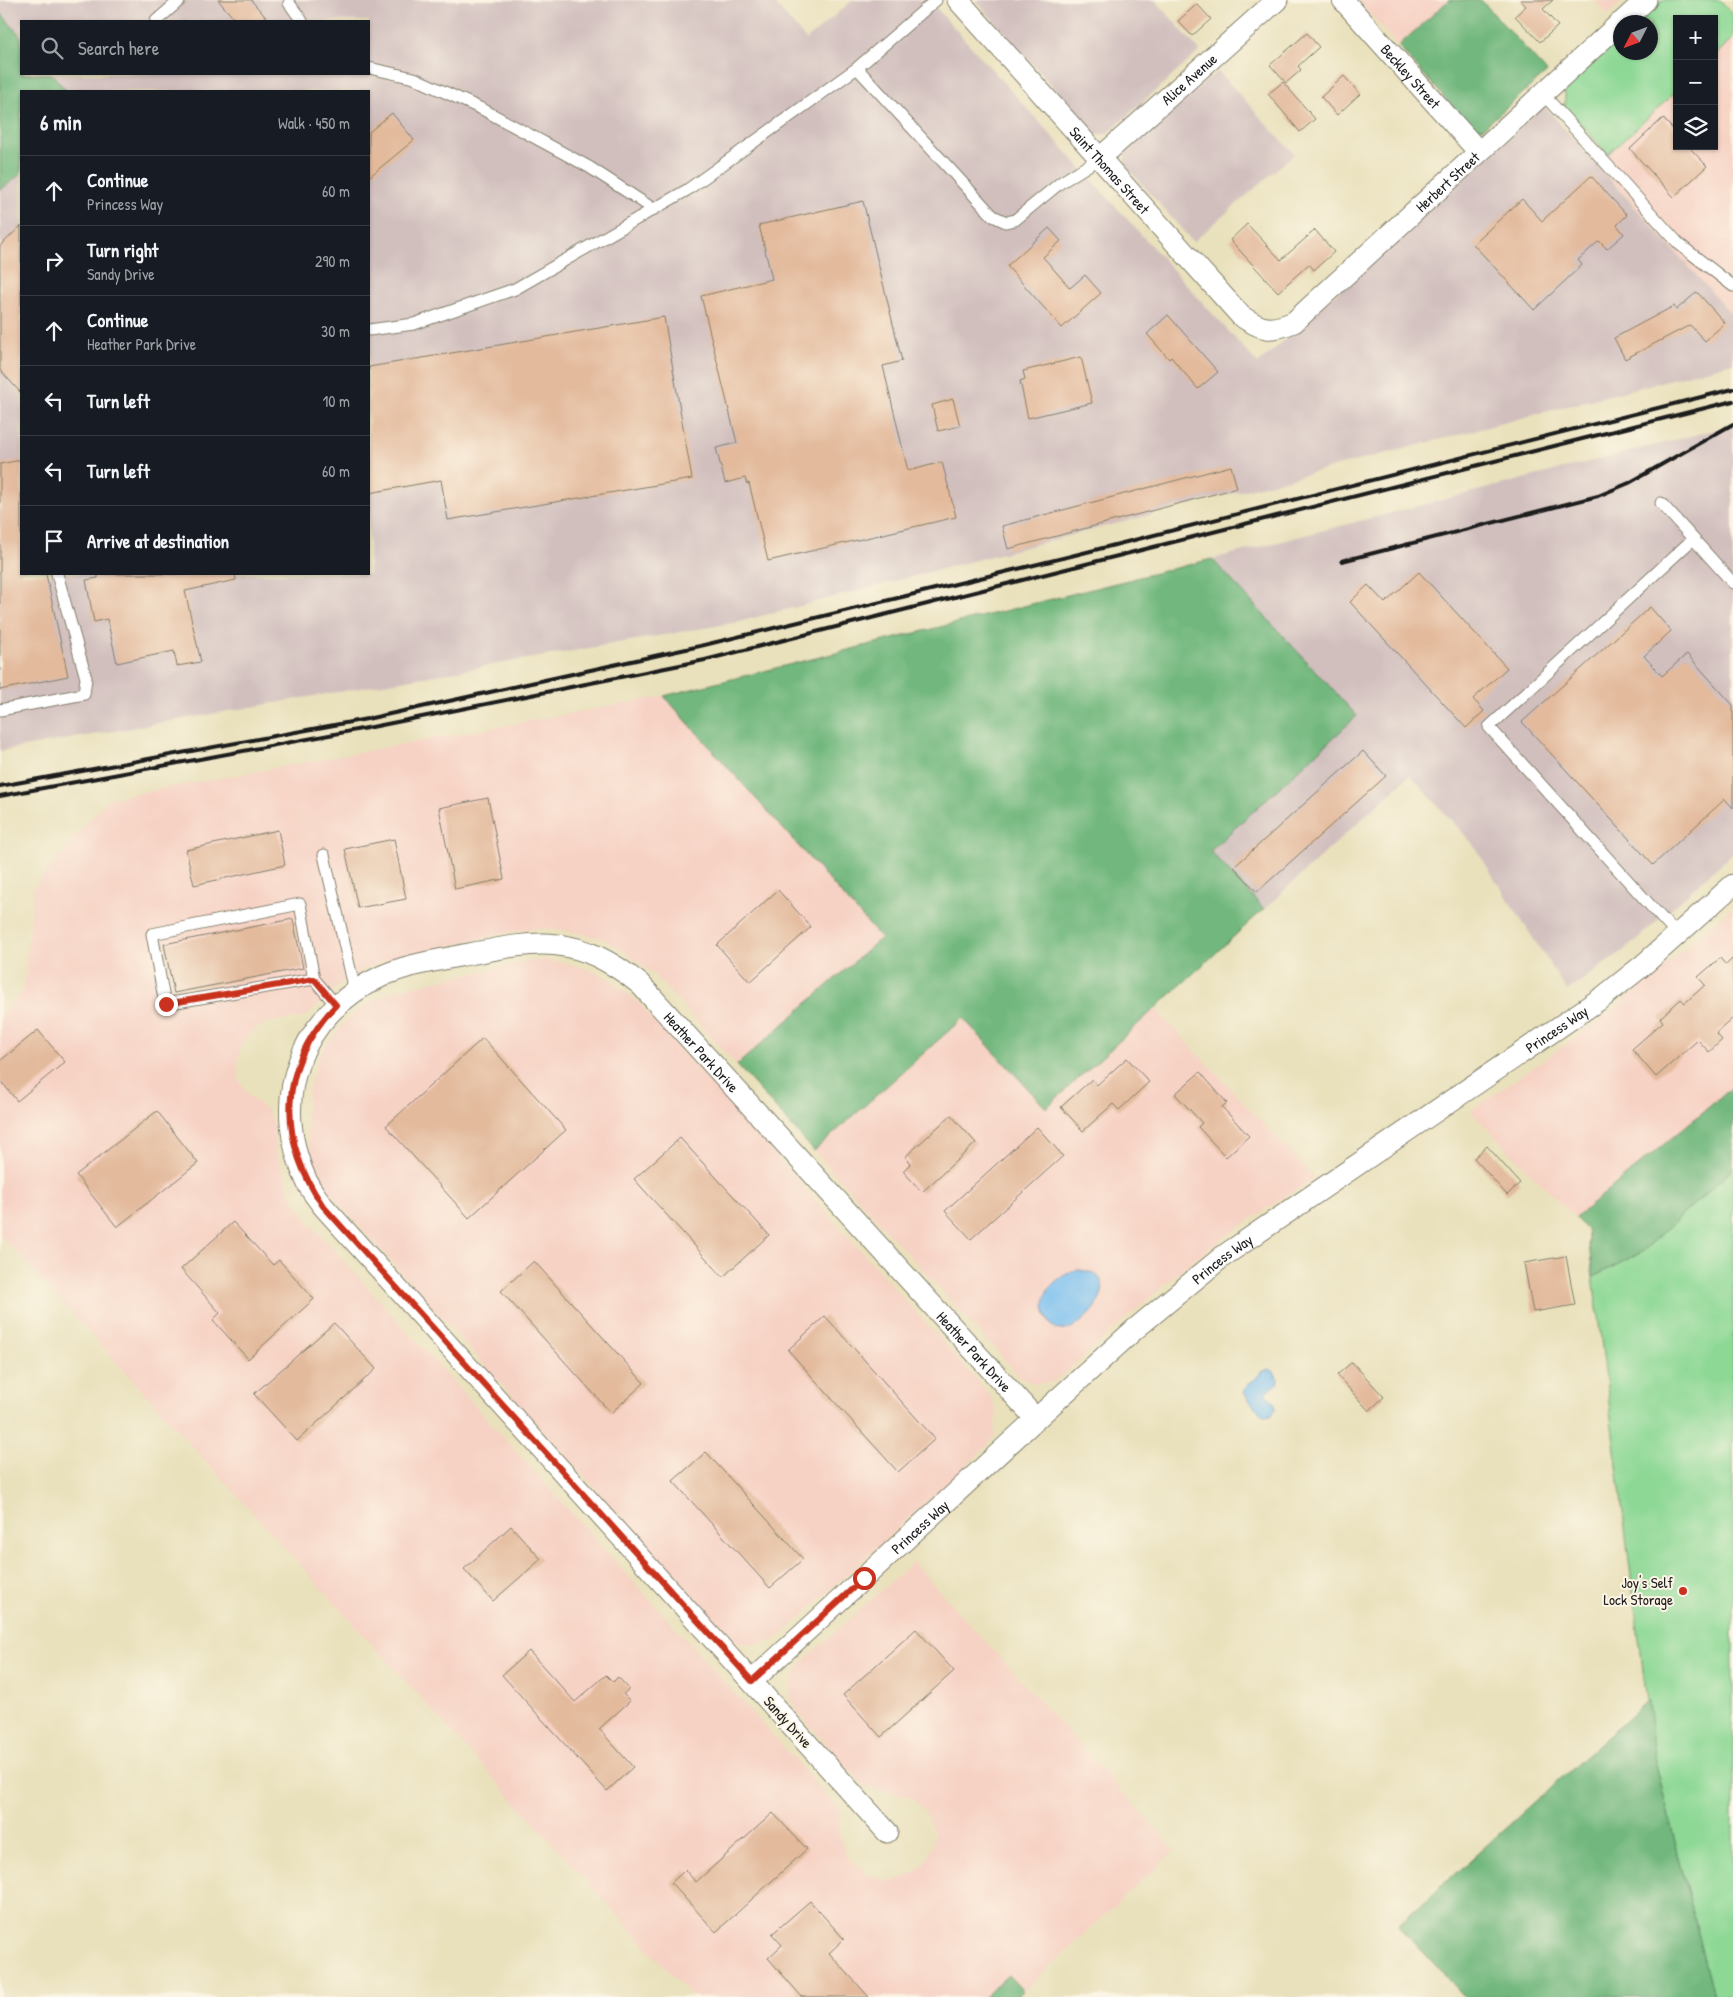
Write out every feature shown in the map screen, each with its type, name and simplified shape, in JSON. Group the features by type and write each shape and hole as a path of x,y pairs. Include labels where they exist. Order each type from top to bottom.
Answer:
{"street":[{"name":"Saint Thomas Street","path":"958,0 1241,316 1255,326 1268,329"},
{"name":"Alice Avenue","path":"1100,158 1277,0"},
{"name":"Herbert Street","path":"1630,15 1646,0"},
{"name":"Beckley Street","path":"1351,3 1480,152"},
{"name":"Herbert Street","path":"1268,329 1280,328 1294,322 1613,30"},
{"name":"Princess Way","path":"752,1681 1134,1330 1222,1257 1603,997 1733,885"},
{"name":"Heather Park Drive","path":"288,1067 321,1021 336,1005 355,991 383,975 421,964 522,944 553,943 596,954 618,966 646,990 1036,1419"},
{"name":"Sandy Drive","path":"288,1067 295,1148 309,1185 323,1206 886,1832"}],"lane":[{"path":"157,20 180,0"},
{"path":"370,330 414,324 515,289 686,190 857,68 936,0"},
{"path":"290,1 301,20"},
{"path":"370,68 414,78 484,110 589,167 652,208"},
{"path":"857,68 993,216 1006,222 1015,220 1060,183 1100,158"},
{"path":"1543,94 1679,244 1733,286"},
{"path":"1661,503 1733,583"},
{"path":"1677,935 1489,727 1693,539"},
{"path":"0,710 84,694 86,678 57,575"},
{"path":"324,855 355,991"},
{"path":"314,979 166,1004 152,934 300,904 314,979 336,1005"}],"shaded area":[{"path":"4,0 772,0 806,40 853,0 929,0 1258,364 1544,106 1733,316 1733,363 738,622 0,751 0,190 20,175 20,575 370,575 370,90 65,90 53,75 370,75 370,20 20,20 20,36 0,12 0,3"},
{"path":"975,0 1155,0 1200,51 1107,134 1096,135"},
{"path":"1357,0 1449,0 1398,46"},
{"path":"1594,0 1624,0 1607,15"},
{"path":"1733,39 1733,316 1597,164 1673,95 1673,150 1718,150 1718,52"},
{"path":"1218,71 1294,154 1193,242 1125,165 1125,151"},
{"path":"1733,425 1733,853 1627,948 1567,991 1472,843 1410,775 1264,909 1210,851 1357,716 1212,559"},
{"path":"664,696 881,938 737,1065 652,973 625,952 602,938 540,928 514,931 388,960 364,969 338,986 310,1013 301,1018 268,1022 253,1030 242,1043 237,1061 239,1080 248,1095 268,1111 273,1123 276,1152 291,1195 312,1226 840,1810 839,1836 848,1859 873,1877 893,1882 915,1872 925,1863 932,1847 934,1833 925,1811 911,1797 863,1785 799,1714 790,1697 791,1681 800,1664 913,1562 1175,1850 1023,1991 1008,1975 984,1997 692,1997 0,1234 0,1015 23,991 34,887 107,799"},
{"path":"1733,906 1733,1087 1575,1218 1470,1111 1594,1025 1642,986"},
{"path":"544,960 587,969 608,978 639,1003 989,1394 997,1413 994,1437 986,1447 778,1638 766,1643 749,1645 735,1640 724,1632 334,1198 320,1175 309,1145 306,1117 308,1092 317,1061 328,1042 346,1021 366,1005 400,989 524,962"},
{"path":"1155,1008 1314,1178 1239,1227 1183,1268 1053,1382 1035,1384 1021,1378 814,1151 963,1018 1046,1108"}],"green space":[{"path":"1449,0 1481,0 1547,72 1483,128 1472,128 1398,46"},
{"path":"1662,0 1720,0 1733,14 1733,39 1718,52 1718,15 1673,15 1673,95 1608,154 1565,107 1565,88 1613,44 1613,60 1658,60 1658,15 1645,15"},
{"path":"0,12 20,36 20,75 53,75 65,90 20,90 20,175 0,190"},
{"path":"1212,559 1357,716 1210,851 1264,909 1046,1108 963,1018 814,1151 737,1065 881,938 664,696"},
{"path":"1733,1087 1733,1168 1642,1252 1593,1277 1587,1230 1575,1218"},
{"path":"1733,1168 1733,1997 1714,1997 1654,1757 1593,1277 1642,1252"},
{"path":"1648,1700 1654,1757 1714,1997 1465,1997 1398,1925"},
{"path":"1008,1975 1023,1991 1017,1997 984,1997"}],"water":[{"path":"1077,1270 1093,1274 1101,1281 1102,1291 1098,1303 1090,1314 1080,1323 1069,1329 1060,1330 1049,1322 1044,1301 1046,1294 1055,1282"},
{"path":"1269,1369 1273,1371 1278,1379 1277,1384 1265,1394 1274,1401 1276,1409 1271,1415 1264,1416 1244,1392 1247,1386 1261,1372"}],"building":[{"path":"218,0 251,0 268,20 235,20"},
{"path":"1520,0 1553,0 1543,9 1558,26 1540,42 1515,16 1526,6"},
{"path":"1197,4 1211,19 1192,36 1178,21"},
{"path":"1307,33 1319,47 1298,66 1301,70 1286,83 1270,65"},
{"path":"1344,76 1360,94 1337,115 1321,97"},
{"path":"1283,82 1315,119 1300,132 1268,94"},
{"path":"392,113 414,140 370,176 370,131"},
{"path":"1663,118 1673,129 1673,150 1692,150 1707,166 1674,197 1630,149"},
{"path":"1591,176 1627,215 1617,225 1624,234 1607,249 1599,241 1578,260 1582,265 1534,310 1473,244 1522,199 1542,221"},
{"path":"863,201 902,361 883,366 908,471 942,462 956,517 768,561 749,483 747,484 745,478 725,483 716,448 737,443 701,296 772,279 759,225"},
{"path":"1247,224 1281,260 1315,230 1334,252 1314,270 1309,264 1278,292 1230,240"},
{"path":"20,227 20,392 0,370 0,246"},
{"path":"1049,228 1061,241 1043,257 1070,288 1085,275 1101,293 1062,328 1007,266"},
{"path":"1697,292 1725,323 1705,341 1690,325 1625,359 1614,338 1674,306 1676,310"},
{"path":"1168,315 1218,372 1198,389 1171,357 1169,359 1147,334"},
{"path":"664,317 692,479 448,520 441,480 370,493 370,367"},
{"path":"1081,357 1092,403 1028,418 1020,381 1025,379 1023,371"},
{"path":"953,399 960,426 938,431 932,405"},
{"path":"20,460 20,575 46,575 68,676 0,690 0,464"},
{"path":"1231,466 1237,488 1008,549 1002,526"},
{"path":"1419,572 1507,668 1473,699 1484,711 1466,728 1350,602 1368,585 1385,603"},
{"path":"98,575 235,575 236,580 185,591 201,662 177,666 174,651 117,663 107,619 94,622 86,580 98,578"},
{"path":"1650,607 1671,631 1644,656 1662,676 1687,654 1733,705 1733,808 1725,799 1653,865 1522,722"},
{"path":"1363,751 1386,776 1257,892 1234,867"},
{"path":"488,798 504,879 455,889 439,808"},
{"path":"278,830 285,865 194,885 186,850"},
{"path":"394,839 406,899 358,908 345,849"},
{"path":"778,890 811,927 750,982 717,945"},
{"path":"293,919 303,968 174,993 164,944"},
{"path":"1720,958 1726,965 1733,958 1733,1018 1716,1033 1722,1040 1709,1052 1698,1040 1656,1077 1632,1049 1663,1022 1660,1018 1681,999 1685,1003 1705,985 1698,977"},
{"path":"38,1030 65,1062 17,1101 0,1080 0,1061"},
{"path":"483,1038 566,1130 469,1218 386,1126"},
{"path":"1127,1058 1149,1082 1119,1110 1113,1104 1083,1131 1061,1107 1092,1079 1097,1085"},
{"path":"1200,1072 1227,1103 1222,1107 1249,1136 1226,1157 1198,1127 1202,1123 1175,1094"},
{"path":"157,1111 198,1163 117,1227 76,1175"},
{"path":"951,1115 976,1143 922,1192 903,1171 911,1163 905,1157"},
{"path":"1037,1127 1063,1156 971,1239 945,1211"},
{"path":"680,1138 769,1235 723,1277 634,1179"},
{"path":"1487,1146 1520,1183 1507,1195 1474,1158"},
{"path":"233,1222 273,1265 279,1260 314,1299 248,1359 213,1320 220,1313 181,1269"},
{"path":"1566,1256 1575,1305 1533,1312 1524,1263"},
{"path":"534,1261 644,1383 611,1413 501,1291"},
{"path":"825,1316 935,1439 898,1472 788,1350"},
{"path":"334,1323 376,1369 297,1441 254,1394"},
{"path":"1352,1362 1384,1397 1369,1411 1337,1375"},
{"path":"706,1452 803,1559 770,1588 673,1481"},
{"path":"511,1526 541,1559 493,1601 464,1569"},
{"path":"916,1629 954,1671 881,1737 843,1695"},
{"path":"529,1651 575,1702 606,1675 613,1682 618,1677 629,1689 623,1694 630,1701 599,1729 633,1767 607,1791 502,1675"},
{"path":"773,1813 807,1849 716,1932 671,1883 685,1870 696,1882"},
{"path":"810,1901 844,1939 829,1953 869,1997 802,1997 768,1958 782,1945 772,1934"}],"railway":[{"path":"0,786 367,719 700,646 1067,557 1733,389"},
{"path":"0,796 367,728 705,660 1733,401"},
{"path":"1342,561 1598,496 1629,483 1733,424"}],"place":[{"name":"Joy's Self Lock Storage","path":"1683,1591"}],"route":[{"path":"166,1004 314,979 336,1005 321,1021 306,1043 295,1069 291,1090 292,1129 295,1148 309,1185 323,1206 752,1681 864,1578"}]}
